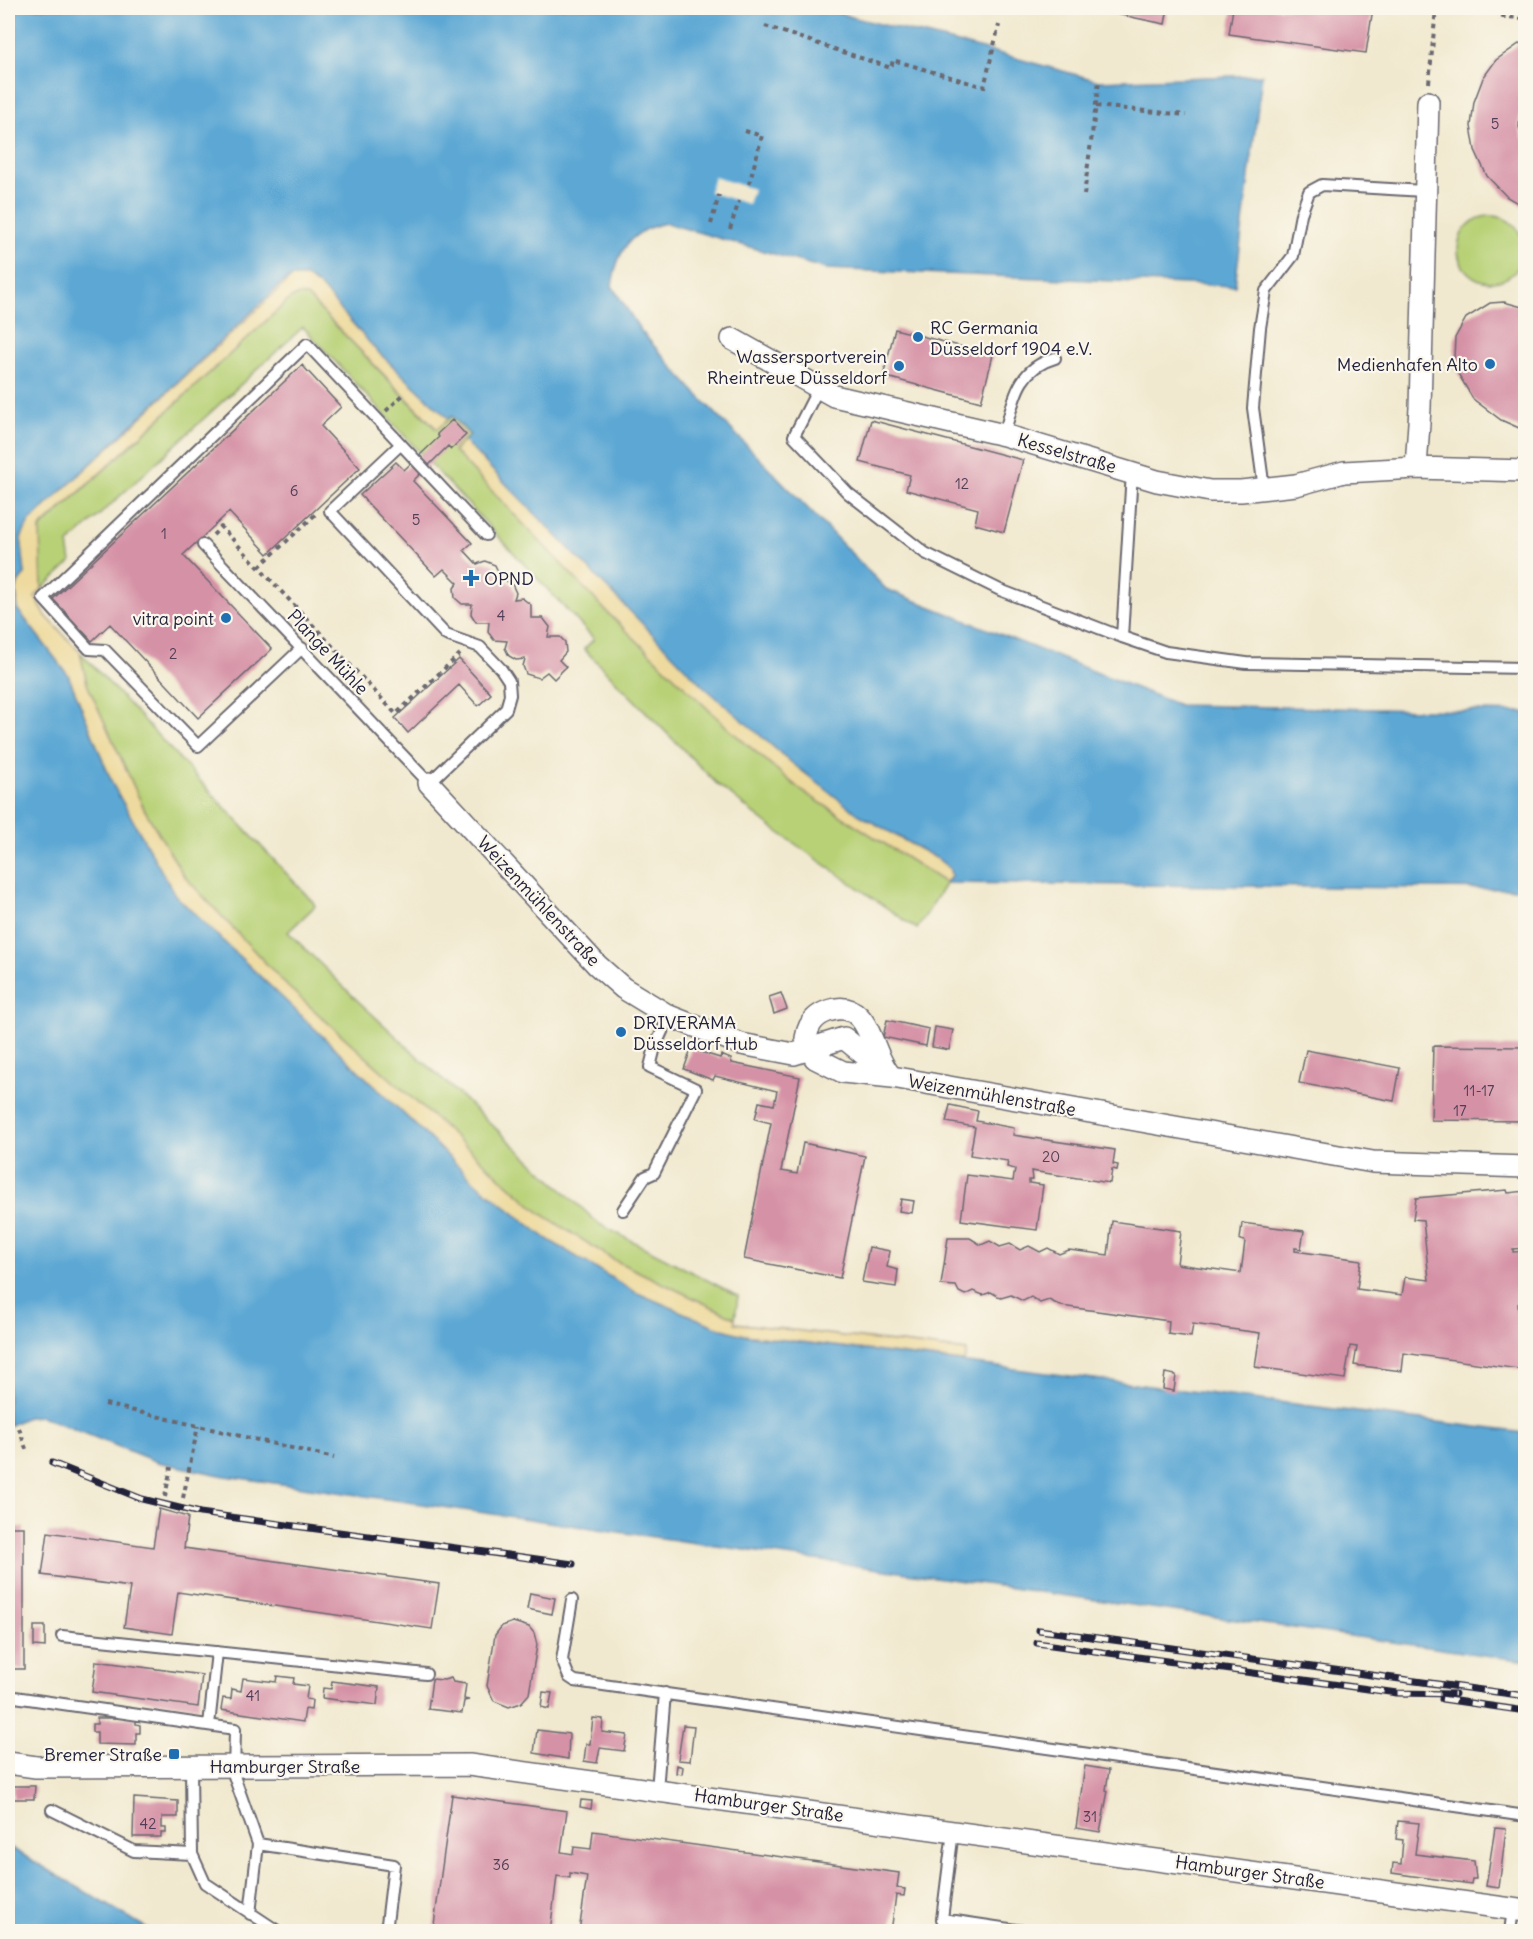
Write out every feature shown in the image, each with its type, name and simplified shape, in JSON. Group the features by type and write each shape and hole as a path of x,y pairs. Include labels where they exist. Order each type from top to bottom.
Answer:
{"street":[{"path":"1416,468 1420,408 1428,102"},
{"name":"Kesselstraße","path":"732,339 818,390 834,396 1004,435 1157,481 1210,491 1296,485 1344,472 1416,468 1526,471"},
{"name":"Weizenmühlenstraße","path":"429,783 597,965 623,988 669,1016 741,1044 794,1054 844,1038 892,1077 1372,1162 1526,1167"},
{"path":"844,1009 860,1017 865,1023 882,1067 892,1077 843,1072 814,1058 806,1038 811,1023 825,1012 844,1009"},
{"name":"Hamburger Straße","path":"8,1763 36,1767 469,1765 1520,1910"}],"lane":[{"path":"1264,489 1253,408 1260,328 1266,291 1293,256 1301,214 1309,192 1322,185 1424,191"},
{"path":"302,648 198,746 105,650 89,649 43,598 307,344 486,535"},
{"path":"1004,435 1025,375 1035,365 1055,358"},
{"path":"818,390 794,436 848,494 925,553 1000,590 1166,652 1246,663 1526,668"},
{"path":"401,444 330,511 447,635 480,647 508,681 510,695 506,710 429,783"},
{"path":"1122,637 1132,472"},
{"name":"Plange Mühle","path":"203,544 429,783"},
{"path":"622,1210 645,1177 654,1173 696,1089 650,1066 655,1047 669,1016"},
{"path":"572,1600 562,1660 569,1677 665,1693 1526,1816"},
{"path":"62,1636 426,1674"},
{"path":"209,1725 217,1652"},
{"path":"657,1790 665,1693"},
{"path":"8,1696 235,1729 234,1776 258,1844 250,1914"},
{"path":"190,1767 192,1854 197,1871 205,1884 279,1932"},
{"path":"52,1810 135,1851 192,1854"},
{"path":"953,1831 942,1920 1030,1932"},
{"path":"258,1844 394,1866 386,1932"},
{"path":"1510,1932 1520,1910"}],"path":[{"path":"1428,102 1436,8"},
{"path":"1485,8 1505,17 1526,18"},
{"path":"765,26 891,68 893,60 984,87 999,26"},
{"path":"1084,195 1099,81"},
{"path":"1096,106 1186,116"},
{"path":"745,131 762,136 748,188"},
{"path":"711,224 719,195"},
{"path":"730,230 739,201"},
{"path":"385,412 403,394"},
{"path":"259,567 325,506 330,511"},
{"path":"221,527 282,589 396,714 472,643"},
{"path":"105,1404 334,1458"},
{"path":"183,1498 198,1426"},
{"path":"18,1428 26,1449"},
{"path":"165,1497 171,1467"}],"green space":[{"path":"1485,216 1497,216 1509,221 1519,231 1524,249 1522,262 1509,277 1497,282 1485,282 1473,277 1463,267 1458,255 1458,243 1463,231 1473,221"},
{"path":"298,295 307,296 436,429 452,416 470,435 454,451 609,614 729,729 802,791 946,883 917,929 771,827 717,784 584,649 594,639 303,327 68,544 71,562 42,589 39,544 41,528 291,298"},
{"path":"80,652 313,902 315,906 288,932 358,1001 599,1224 738,1296 735,1318 614,1260 540,1213 288,987 184,876 144,809 87,684"}],"sand":[{"path":"292,277 306,277 320,286 376,350 449,419 437,429 307,296 298,295 291,298 40,528 42,589 35,597 46,616 80,652 87,684 144,809 184,876 288,987 540,1213 614,1260 735,1318 735,1323 967,1351 964,1362 744,1335 719,1328 635,1292 547,1239 476,1183 175,895 113,785 68,675 18,610 16,592 18,583 25,574 21,538 29,522"},
{"path":"464,441 639,618 897,837 938,859 950,869 951,876 946,883 802,791 729,729 609,614 454,451"}],"water":[{"path":"8,8 825,8 855,18 983,49 1099,81 1262,75 1235,286 826,269 666,223 643,231 627,244 617,262 612,286 641,331 691,388 886,589 1179,705 1525,712 1525,889 946,883 951,876 950,869 938,859 858,814 793,764 703,686 464,441 470,435 452,416 449,419 376,350 320,286 306,277 292,277 283,282 29,522 21,538 25,574 18,583 16,592 18,610 68,675 113,785 175,895 476,1183 547,1239 635,1292 719,1328 744,1335 1525,1433 1525,1661 225,1476 157,1462 41,1416 27,1417 8,1426"},
{"path":"8,1846 152,1931 8,1931"}],"pier":[{"path":"714,177 753,189 748,204 709,192"}],"building":[{"path":"1092,8 1168,8 1165,24"},
{"path":"1233,8 1373,8 1366,53 1229,34"},
{"path":"1526,39 1526,100 1520,114 1519,127 1526,147 1526,208 1507,197 1487,176 1475,150 1471,126 1474,102 1483,78 1496,60"},
{"name":"Medienhafen Alto","path":"1504,302 1526,308 1526,431 1501,420 1473,399 1456,370 1455,338 1466,318 1490,303"},
{"path":"895,329 993,355 981,402 883,376"},
{"path":"302,365 341,407 321,426 360,468 268,554 229,512 183,555 272,649 198,718 110,624 92,641 53,599"},
{"path":"452,420 466,435 451,449 448,446 413,481 472,543 464,550 477,564 485,561 495,565 499,574 497,581 505,580 512,584 516,593 514,599 522,598 531,605 531,618 543,618 550,627 548,637 560,637 565,642 566,652 559,660 566,667 554,679 547,672 539,678 526,674 523,666 525,659 516,660 509,656 505,648 507,641 494,640 488,632 489,622 476,622 471,614 472,604 462,604 455,598 454,588 458,583 444,569 436,576 360,495 396,462 404,470 439,437 437,434"},
{"path":"871,420 1023,460 1004,532 975,524 978,509 906,490 910,475 860,462"},
{"path":"459,659 491,694 478,706 459,685 408,733 395,718"},
{"path":"781,993 787,1009 774,1014 769,997"},
{"path":"887,1020 929,1029 926,1046 883,1037"},
{"path":"935,1027 953,1030 949,1050 932,1047"},
{"path":"1433,1046 1526,1047 1526,1121 1431,1120"},
{"path":"691,1049 720,1058 721,1055 731,1059 732,1063 800,1077 781,1171 797,1174 803,1143 865,1156 840,1278 744,1259 771,1123 755,1119 759,1102 774,1105 777,1091 715,1076 713,1080 684,1069"},
{"path":"1306,1050 1400,1068 1394,1101 1299,1083"},
{"path":"950,1105 978,1111 976,1121 1014,1128 1013,1135 1115,1150 1113,1164 1118,1165 1117,1170 1112,1169 1110,1183 1031,1171 1032,1180 1029,1180 1029,1183 1043,1185 1037,1230 961,1220 967,1175 1013,1181 1015,1169 1007,1167 1008,1161 970,1155 975,1127 946,1122"},
{"path":"1507,1190 1508,1193 1526,1191 1526,1248 1513,1249 1513,1252 1526,1251 1526,1303 1518,1304 1520,1328 1526,1327 1526,1370 1404,1353 1402,1371 1354,1365 1357,1347 1350,1346 1345,1379 1255,1367 1260,1333 1193,1324 1191,1337 1168,1334 1169,1321 1061,1306 1049,1300 1040,1303 1031,1297 1023,1301 1011,1295 1001,1298 991,1292 983,1295 973,1291 965,1295 959,1292 956,1286 941,1285 948,1238 970,1238 981,1245 990,1241 1000,1247 1010,1244 1020,1250 1029,1246 1040,1252 1048,1248 1059,1254 1069,1250 1108,1255 1112,1221 1181,1231 1177,1264 1241,1273 1245,1241 1240,1240 1242,1223 1304,1231 1301,1249 1295,1248 1295,1251 1361,1260 1357,1289 1402,1295 1405,1277 1429,1280 1423,1220 1413,1219 1416,1198"},
{"path":"901,1199 914,1201 912,1213 899,1211"},
{"path":"869,1247 890,1251 887,1267 898,1270 896,1287 862,1282"},
{"path":"1165,1373 1176,1375 1174,1391 1163,1389"},
{"path":"159,1509 188,1517 184,1548 439,1584 432,1629 178,1592 172,1634 124,1627 130,1587 42,1575 48,1532 153,1547"},
{"path":"8,1527 24,1527 24,1669 8,1669"},
{"path":"530,1593 555,1598 552,1614 527,1609"},
{"path":"513,1622 529,1627 534,1633 537,1645 529,1694 521,1703 509,1707 494,1701 487,1686 495,1635 502,1626"},
{"path":"34,1626 45,1626 45,1647 34,1646"},
{"path":"96,1661 202,1675 198,1707 92,1692"},
{"path":"277,1676 294,1678 293,1684 308,1686 306,1699 312,1700 311,1710 305,1709 303,1722 221,1710 223,1698 231,1699 232,1689 241,1691 243,1678 276,1682"},
{"path":"451,1678 453,1682 466,1684 464,1699 469,1700 464,1701 462,1713 428,1709 432,1679"},
{"path":"332,1681 379,1687 377,1705 322,1698 323,1688 331,1689"},
{"path":"543,1692 552,1693 549,1709 541,1707"},
{"path":"97,1718 136,1718 136,1724 140,1725 140,1733 136,1733 136,1745 97,1744 97,1732 92,1732 92,1724 97,1724"},
{"path":"593,1718 603,1719 602,1732 627,1735 624,1751 600,1748 597,1763 584,1761 586,1744 590,1744"},
{"path":"683,1725 694,1726 690,1761 678,1760"},
{"path":"537,1730 569,1734 568,1759 534,1753"},
{"path":"677,1765 683,1767 682,1774 676,1773"},
{"path":"1085,1766 1109,1770 1106,1790 1108,1791 1100,1832 1076,1828"},
{"path":"13,1786 35,1786 34,1799 13,1799"},
{"path":"452,1795 567,1811 561,1852 573,1854 574,1847 591,1849 593,1831 899,1873 897,1888 905,1889 904,1896 896,1895 891,1932 579,1932 587,1876 570,1873 570,1878 557,1876 550,1932 433,1932"},
{"path":"134,1798 178,1801 178,1817 162,1817 162,1828 166,1828 166,1833 161,1833 161,1837 133,1837"},
{"path":"581,1800 592,1801 591,1809 580,1807"},
{"path":"1398,1821 1419,1823 1415,1854 1474,1861 1476,1879 1472,1879 1471,1884 1392,1873 1393,1863 1401,1864 1403,1840 1396,1839"},
{"path":"1495,1828 1506,1829 1499,1888 1486,1886"}],"railway":[{"path":"52,1463 142,1499 200,1513 573,1564"},
{"path":"1039,1630 1526,1696"},
{"path":"1037,1643 1397,1693 1455,1694"},
{"path":"1442,1699 1526,1711"}],"place":[{"name":"RC Germania Düsseldorf 1904 e.V.","path":"918,337"},
{"name":"Medienhafen Alto","path":"1490,364"},
{"name":"Wassersportverein Rheintreue Düsseldorf","path":"899,366"},
{"name":"OPND","path":"471,578"},
{"name":"vitra point","path":"226,618"},
{"name":"DRIVERAMA Düsseldorf Hub","path":"621,1032"},
{"name":"Bremer Straße","path":"174,1754"}]}
